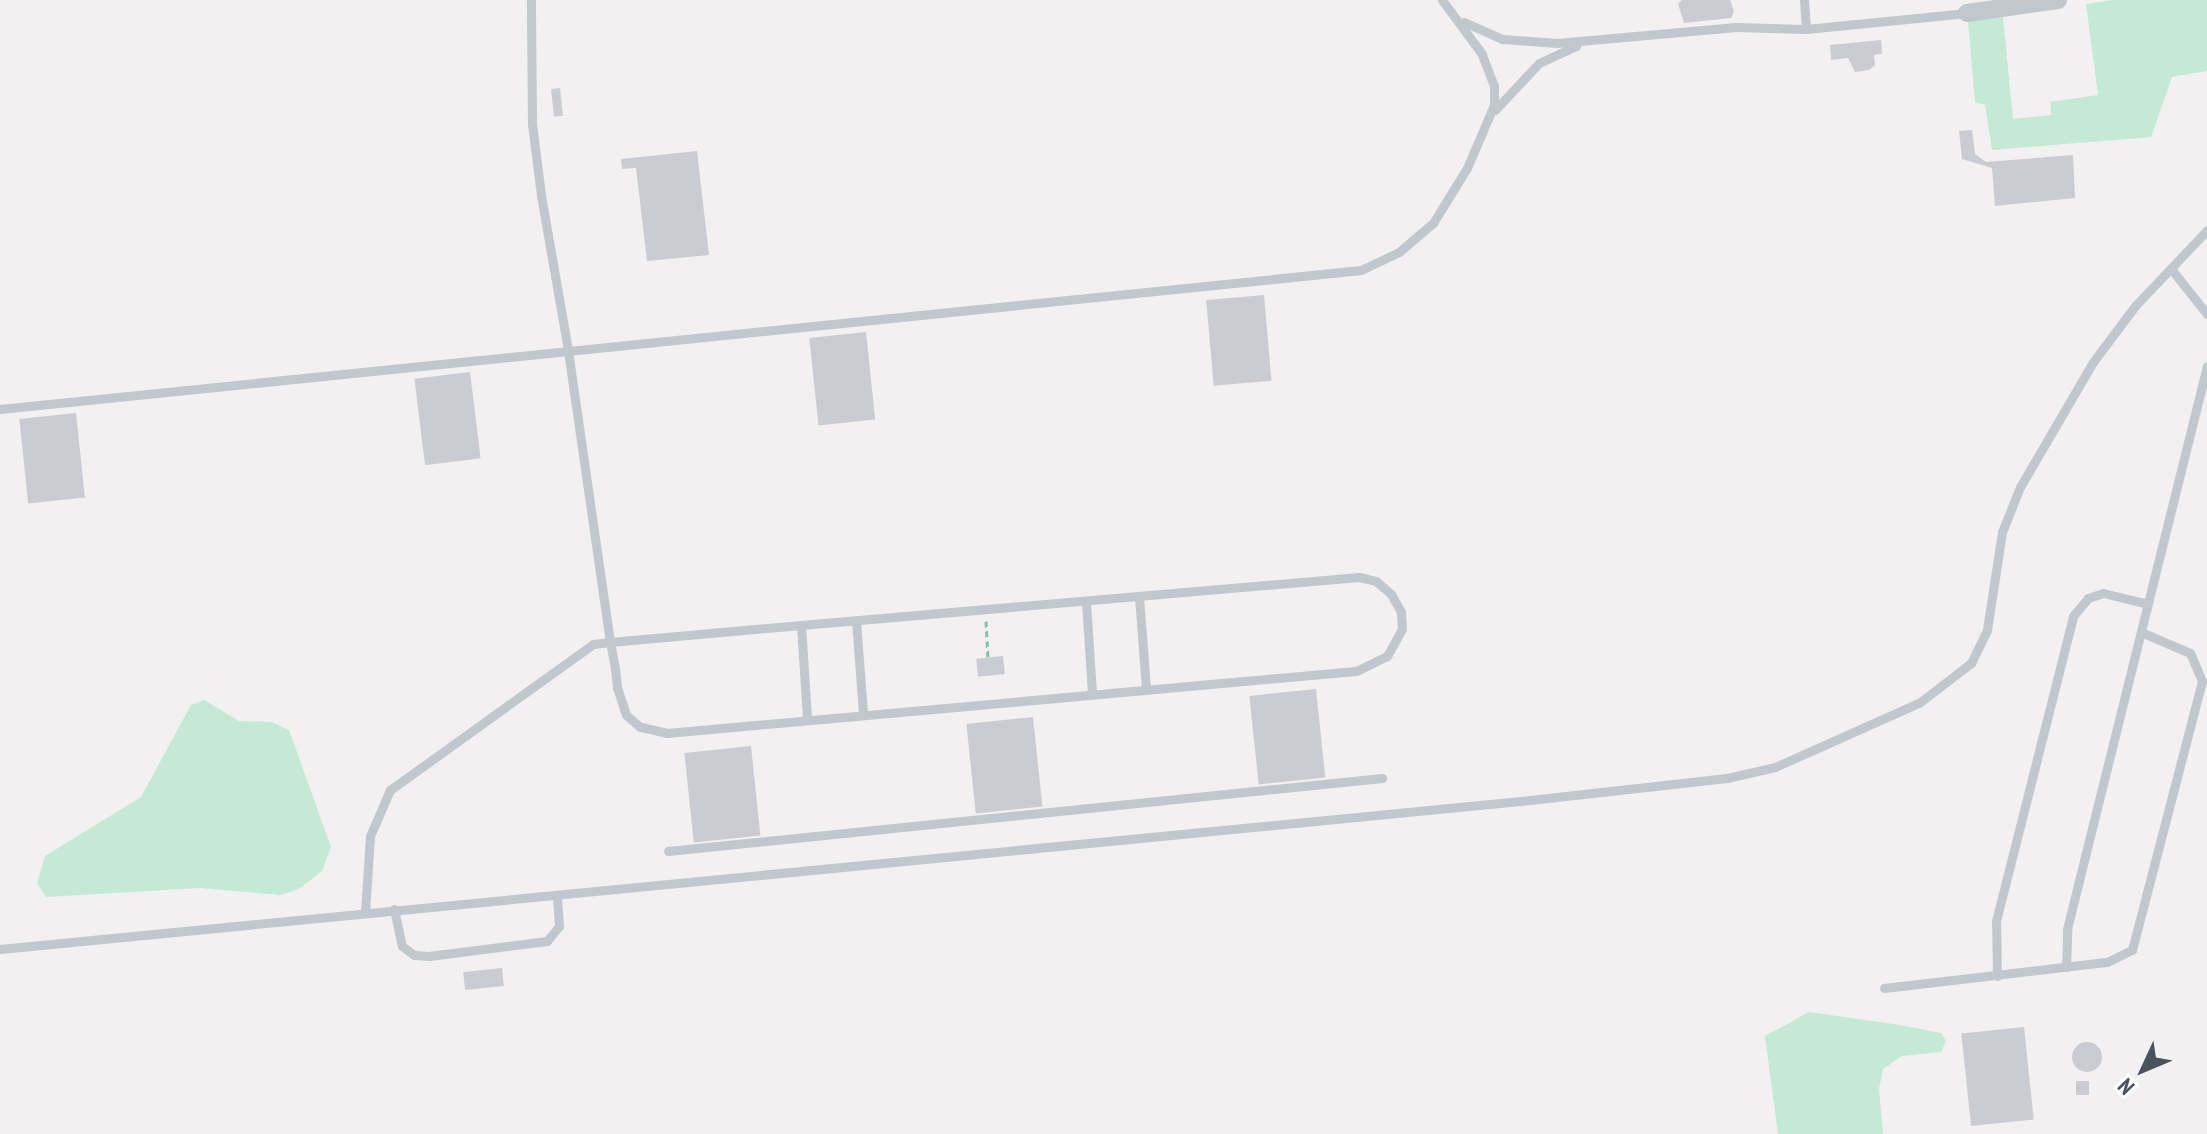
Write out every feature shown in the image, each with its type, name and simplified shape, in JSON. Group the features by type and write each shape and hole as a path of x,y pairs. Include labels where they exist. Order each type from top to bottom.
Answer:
{"street":[{"path":"1967,13 2058,0"}],"lane":[{"path":"365,912 370,836 390,790 579,650 610,642 1366,577 1387,589 1402,617 1396,645 1365,669 667,733 645,729 622,706 610,642 568,350 534,146 531,0"},
{"path":"1442,0 1455,15 1491,73 1495,93 1488,122"},
{"path":"1804,0 1806,29"},
{"path":"1455,15 1483,33 1511,40 1591,41 1746,26 1806,29 1967,13"},
{"path":"0,409 1361,270 1399,252 1433,223 1507,93 1539,63 1591,41"},
{"path":"0,949 1709,780 1791,762 1919,703 1971,663 1987,630 2002,532 2020,487 2093,362 2135,306 2207,230"},
{"path":"2172,270 2207,314"},
{"path":"2066,967 2067,929 2207,366"},
{"path":"1997,976 1996,921 2073,616 2088,598 2103,593 2148,604"},
{"path":"1139,597 1146,687"},
{"path":"1086,602 1092,692"},
{"path":"856,620 863,714"},
{"path":"801,625 807,719"},
{"path":"1884,988 2113,961 2135,945 2201,688 2200,669 2190,653 2141,632"},
{"path":"668,851 1382,778"},
{"path":"394,909 402,946 414,955 429,956 547,941 559,926 557,895"}],"path":[{"path":"985,610 988,657"}],"green space":[{"path":"2113,0 2207,0 2207,71 2172,77 2151,137 1992,150 1985,105 1975,102 1968,21 2003,17 2013,119 2051,115 2050,102 2098,95 2086,4"},
{"path":"204,700 239,721 272,722 289,730 331,847 322,871 299,889 281,895 200,888 46,897 37,883 45,856 141,797 191,705"},
{"path":"1809,1012 1941,1033 1946,1041 1941,1052 1902,1056 1883,1069 1879,1089 1883,1134 1778,1134 1765,1036"}],"building":[{"path":"1682,0 1730,0 1734,11 1731,18 1684,23 1678,4"},
{"path":"1881,40 1882,54 1874,55 1875,65 1869,70 1855,72 1848,58 1831,60 1830,45"},
{"path":"560,88 563,116 554,117 551,89"},
{"path":"1972,130 1975,154 1986,162 2073,155 2075,198 1995,206 1992,168 1962,159 1959,131"},
{"path":"697,151 709,255 647,261 636,168 622,169 621,159"},
{"path":"1264,295 1271,381 1214,386 1206,300"},
{"path":"866,332 875,420 819,425 809,338"},
{"path":"470,372 481,458 425,465 414,379"},
{"path":"76,413 85,498 28,503 19,419"},
{"path":"1003,656 1005,674 978,677 976,659"},
{"path":"1316,689 1325,778 1259,785 1249,696"},
{"path":"1033,717 1042,807 976,814 966,724"},
{"path":"751,746 760,836 694,843 684,753"},
{"path":"502,968 504,986 465,990 463,972"},
{"path":"2024,1027 2034,1119 1971,1126 1961,1034"},
{"path":"2087,1042 2098,1046 2102,1057 2098,1068 2087,1072 2076,1068 2072,1057 2076,1046"},
{"path":"2076,1081 2089,1081 2089,1095 2076,1095"}]}
